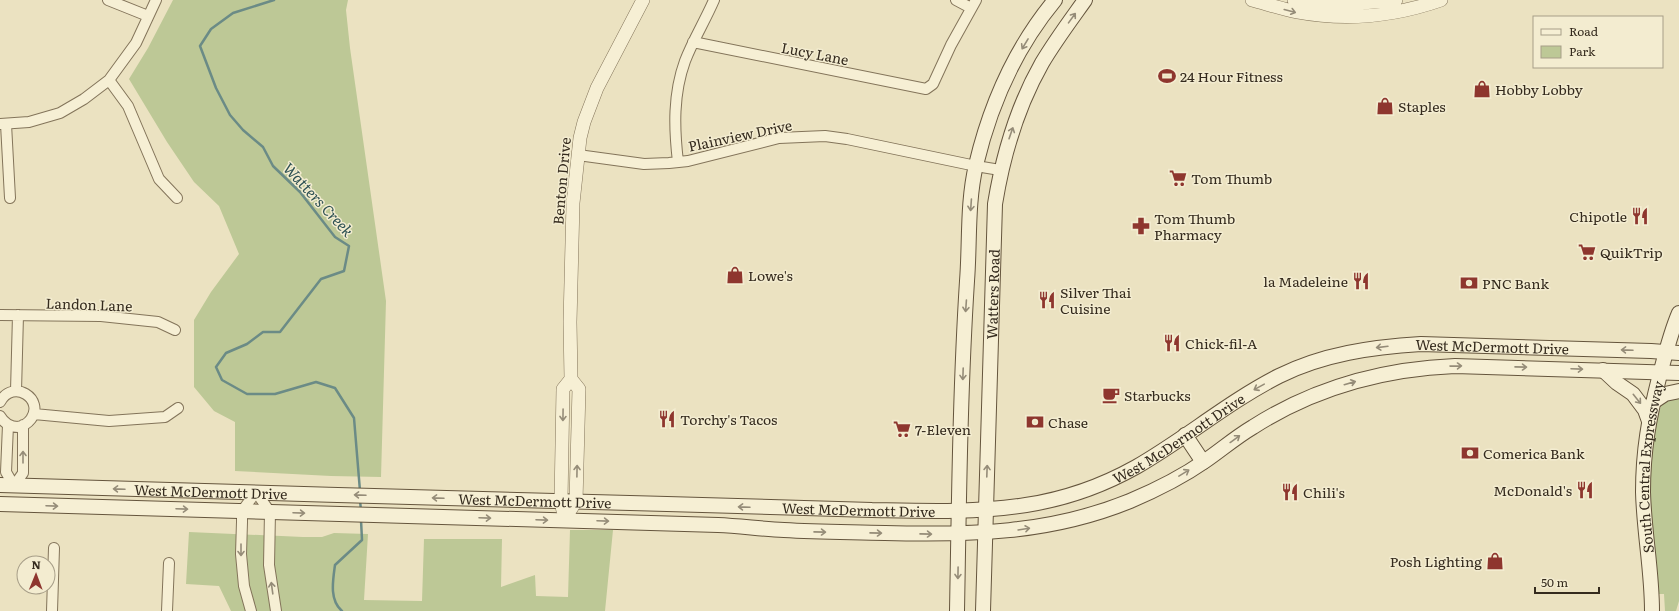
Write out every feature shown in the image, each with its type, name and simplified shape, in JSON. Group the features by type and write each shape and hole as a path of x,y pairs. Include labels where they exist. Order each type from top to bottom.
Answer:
{"main road":[{"name":"Watters Road","path":"957,611 958,511 964,335 971,201 976,166 988,123 1004,84 1035,26 1055,0"},
{"name":"Watters Road","path":"984,611 995,204 1000,170 1011,134 1032,82 1055,42 1085,0"},
{"name":"South Central Expressway","path":"1652,611 1652,584 1643,493 1645,447 1648,421 1661,372 1673,352 1679,314"},
{"name":"West McDermott Drive","path":"7,486 783,508 958,511 986,510 1046,502 1088,490 1109,481 1138,466 1249,393 1281,375 1329,357 1360,350 1421,344 1673,352"},
{"path":"1421,344 1421,367"},
{"name":"West McDermott Drive","path":"6,504 718,525 782,530 986,534 1043,526 1090,515 1128,502 1165,485 1204,462 1252,427 1280,410 1333,388 1377,375 1421,367 1467,366 1679,373"},
{"path":"1603,370 1617,384 1633,394 1645,410 1648,421"},
{"path":"1653,402 1665,394 1679,392"},
{"path":"1185,435 1204,462"},
{"path":"6,504 7,486"},
{"path":"782,530 783,508"}],"street":[{"path":"108,0 148,16"},
{"path":"10,198 3,124 29,122 60,113 84,99 109,80 136,43 156,0"},
{"name":"Benton Drive","path":"576,501 579,389 571,379 570,322 573,203 578,155 584,122 597,88 643,0"},
{"path":"678,162 675,130 677,90 685,62 693,42 714,0"},
{"path":"956,0 973,4"},
{"path":"1252,0 1296,12 1340,17 1397,12 1441,0"},
{"path":"1294,0 1340,5 1396,0"},
{"name":"Lucy Lane","path":"693,42 926,89 933,84 951,45 973,4"},
{"path":"109,80 128,106 159,179 176,198"},
{"name":"Plainview Drive","path":"578,155 644,164 678,162 779,138 825,136 847,139 1000,170"},
{"name":"Landon Lane","path":"0,315 101,316 158,322 175,330"},
{"path":"16,391 18,315"},
{"name":"Benton Drive","path":"564,520 561,501 563,389 571,379"},
{"path":"0,402 5,395 16,391 25,393 31,399 34,408 34,414 28,422 23,425 13,427 8,425 0,416"},
{"path":"34,414 109,421 134,418 165,417 178,408"},
{"path":"7,486 6,472 8,425"},
{"path":"7,486 23,473 23,425"},
{"path":"251,611 244,586 242,566 242,511 256,492 270,512 270,565 276,611"},
{"path":"564,520 576,501"},
{"path":"52,611 54,548"},
{"path":"167,611 169,563"}],"green space":[{"path":"173,0 348,0 346,10 350,48 386,301 381,477 235,471 235,422 214,411 194,387 194,320 211,292 239,254 219,206 194,182 167,142 129,79 148,48"},
{"path":"1679,395 1679,601 1676,611 1665,611 1664,594 1658,594 1653,547 1649,467 1652,430 1663,401"},
{"path":"570,530 613,530 605,611 231,611 219,586 186,584 189,532 303,537 322,537 334,533 368,534 364,600 422,601 424,539 502,539 501,587 535,575 536,596 568,597"}],"waterway":[{"name":"Watters Creek","path":"274,0 233,13 211,29 200,46 216,88 230,115 243,130 263,147 273,166 300,192 335,237 349,246 344,271 321,279 280,332 263,332 247,344 226,353 216,367 222,380 247,394 275,394 316,382 335,388 354,418 360,491"},
{"name":"Watters Creek","path":"360,500 361,511"},
{"name":"Watters Creek","path":"342,611 335,601 333,590 335,565 362,540 361,520"}],"place":[{"name":"24 Hour Fitness","path":"1167,76"},
{"name":"Hobby Lobby","path":"1482,89"},
{"name":"Staples","path":"1385,106"},
{"name":"Tom Thumb","path":"1178,178"},
{"name":"Chipotle","path":"1640,216"},
{"name":"Tom Thumb Pharmacy","path":"1141,226"},
{"name":"QuikTrip","path":"1587,252"},
{"name":"Lowe's","path":"735,275"},
{"name":"la Madeleine","path":"1361,281"},
{"name":"PNC Bank","path":"1469,283"},
{"name":"Silver Thai Cuisine","path":"1047,300"},
{"name":"Chick-fil-A","path":"1172,343"},
{"name":"Starbucks","path":"1111,395"},
{"name":"Torchy's Tacos","path":"667,419"},
{"name":"Chase","path":"1035,422"},
{"name":"7-Eleven","path":"902,429"},
{"name":"Comerica Bank","path":"1470,453"},
{"name":"McDonald's","path":"1585,490"},
{"name":"Chili's","path":"1290,492"},
{"name":"Posh Lighting","path":"1495,561"}]}
